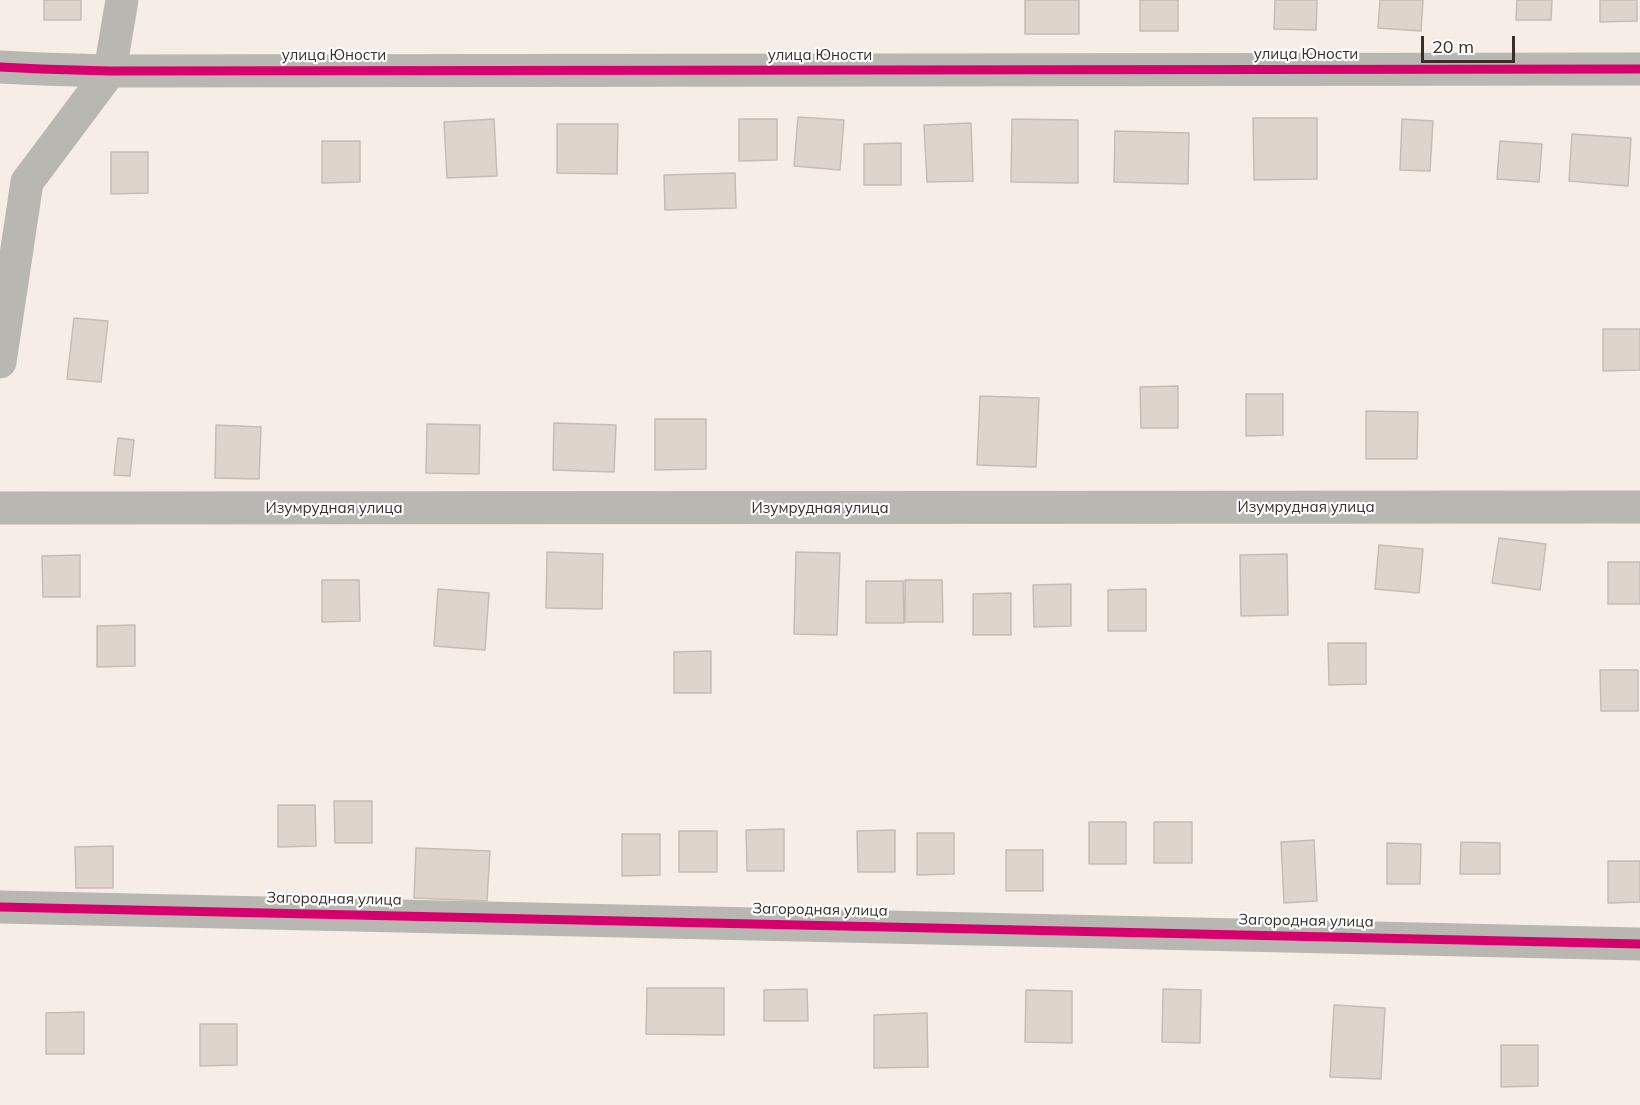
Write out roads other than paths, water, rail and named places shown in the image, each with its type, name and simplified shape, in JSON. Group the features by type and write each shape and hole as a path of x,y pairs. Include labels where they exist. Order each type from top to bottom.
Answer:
{"street":[{"path":"0,362 27,182 110,71 122,0"},
{"name":"улица Юности","path":"0,67 110,71 1640,69"},
{"name":"Изумрудная улица","path":"0,508 1640,507"},
{"name":"Загородная улица","path":"0,907 1640,944"}]}
